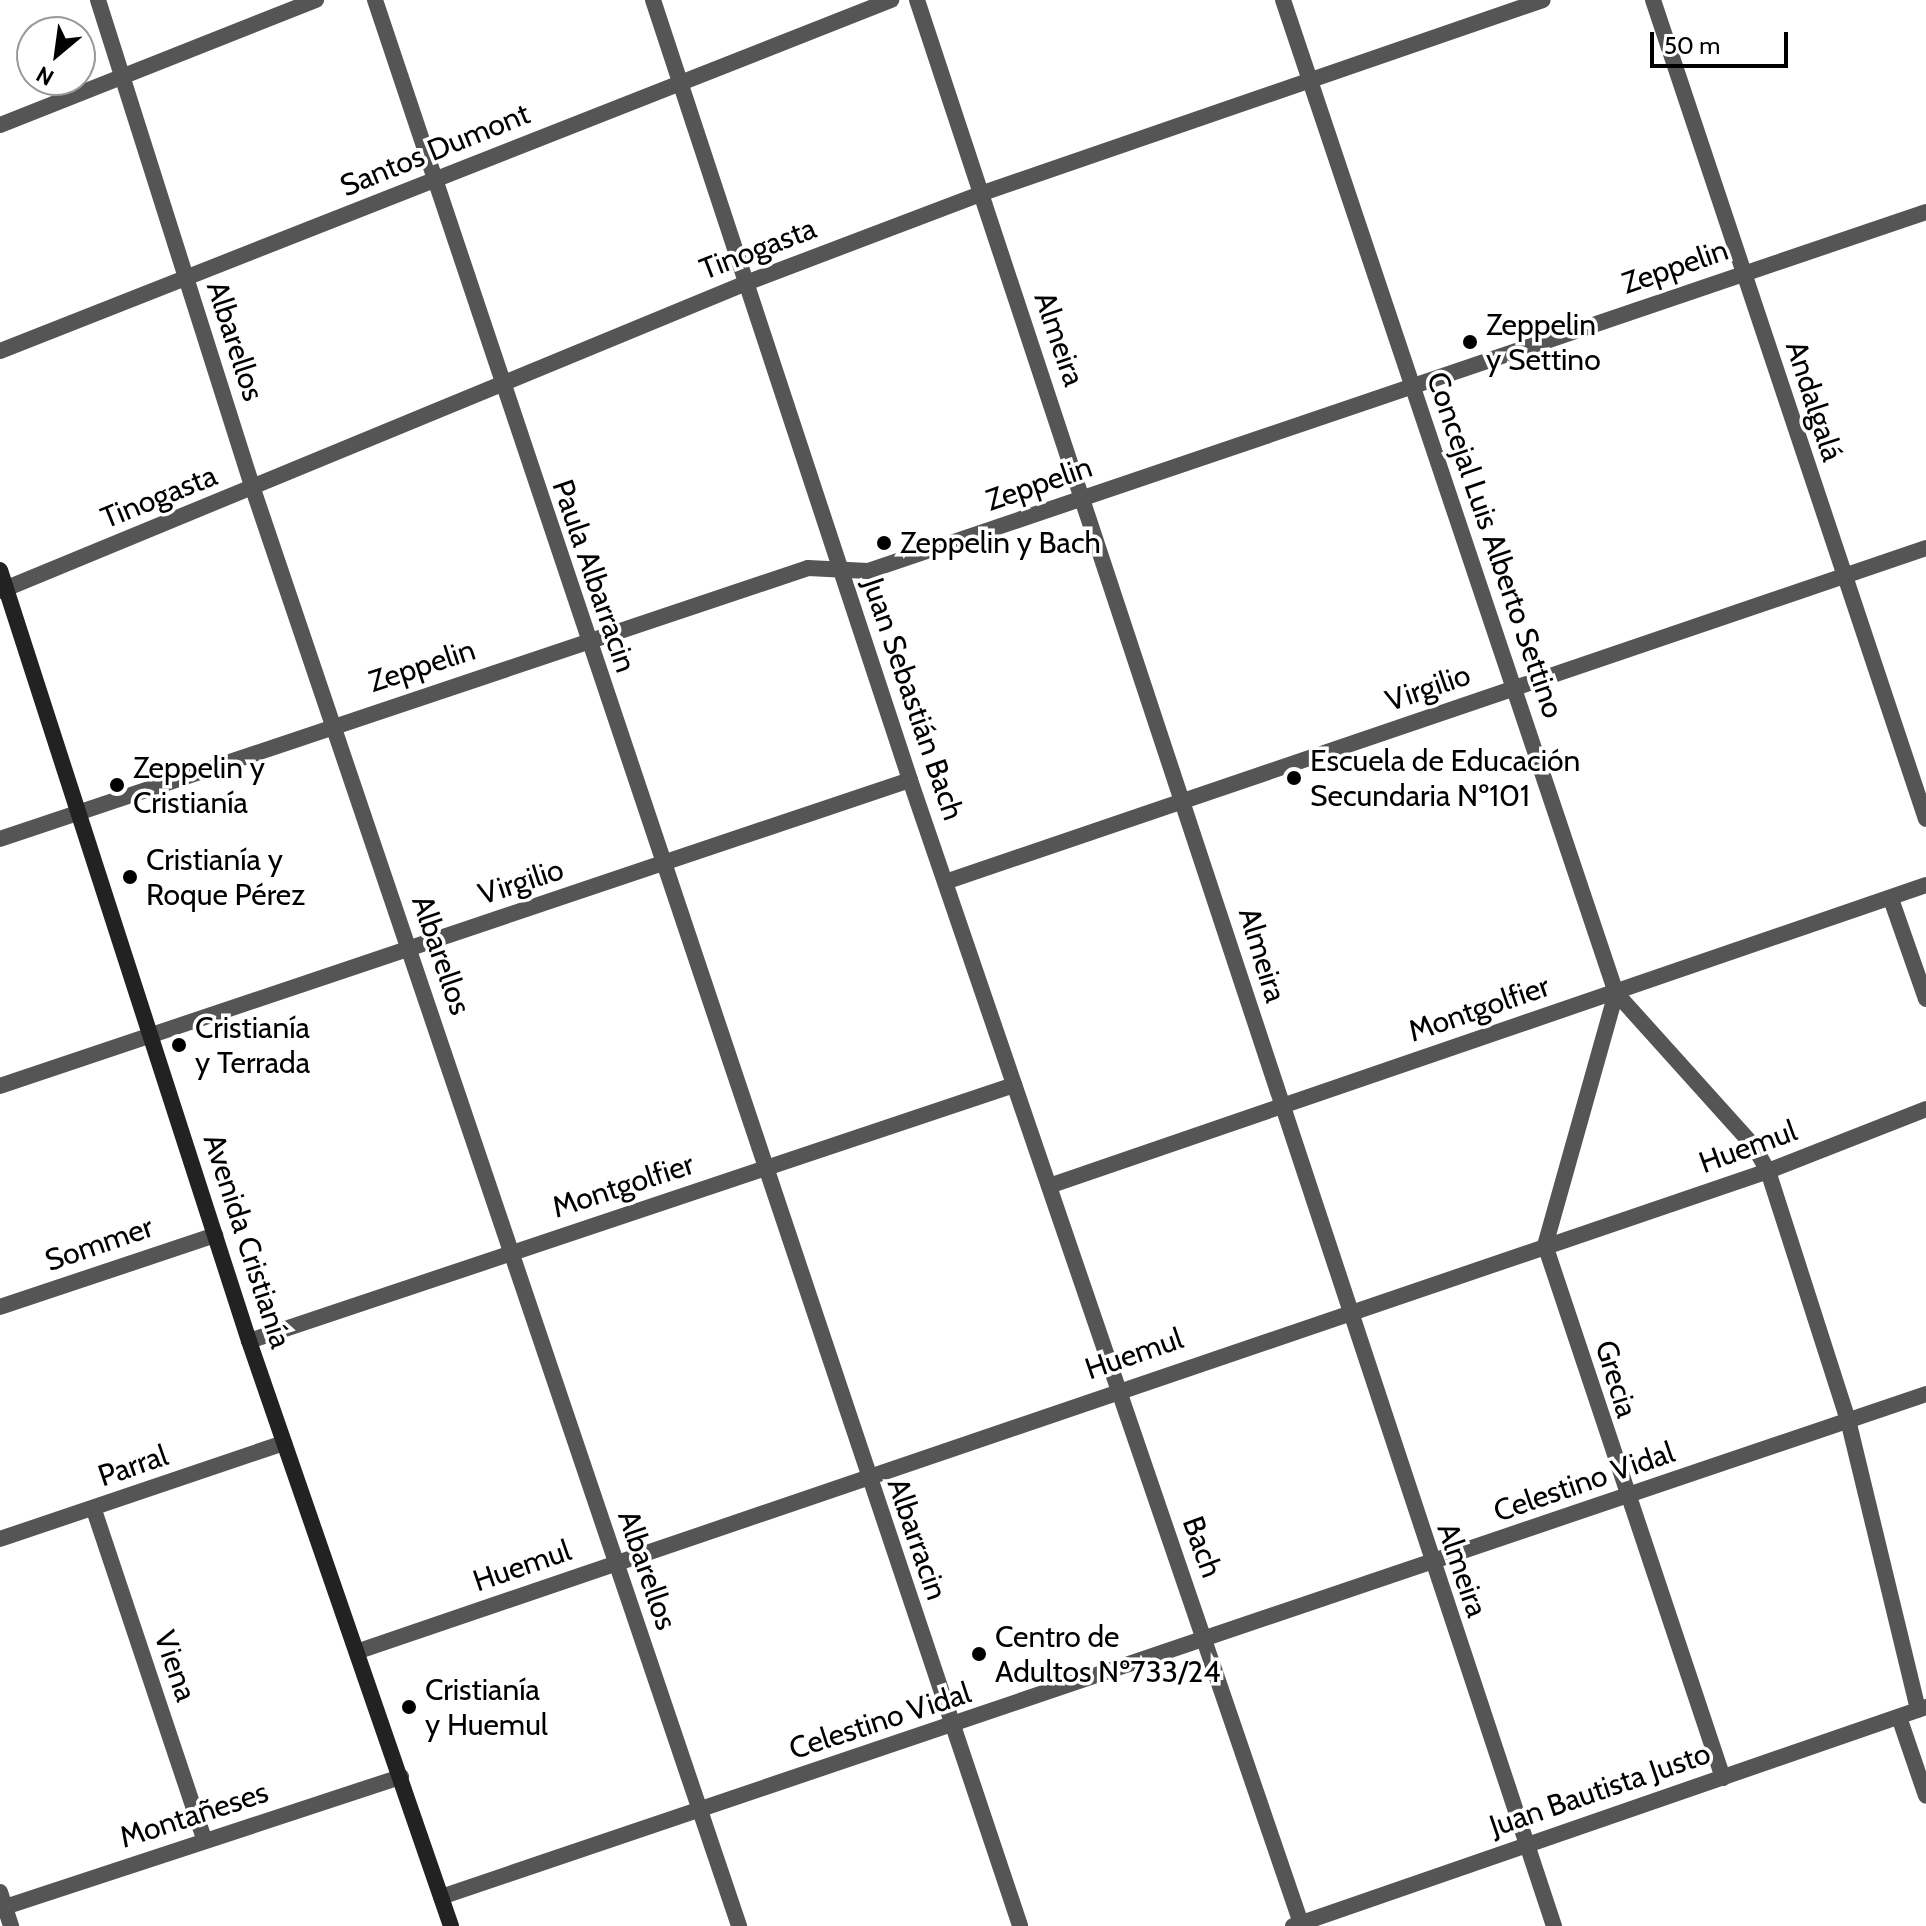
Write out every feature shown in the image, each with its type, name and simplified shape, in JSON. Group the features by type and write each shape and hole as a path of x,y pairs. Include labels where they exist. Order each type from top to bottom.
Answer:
{"main road":[{"name":"Avenida Cristianía","path":"0,570 75,815 249,1341 359,1651 451,1926"}],"street":[{"name":"Albarellos","path":"98,0 253,489 739,1926"},
{"path":"0,125 316,0"},
{"name":"Paula Albarracin","path":"375,0 763,1169"},
{"name":"Juan Sebastián Bach","path":"653,0 839,568 910,780 948,881 1049,1186"},
{"name":"Santos Dumont","path":"0,351 891,0"},
{"name":"Almeira","path":"917,0 1185,800 1346,1313 1554,1926"},
{"name":"Concejal Luis Alberto Settino","path":"1283,0 1411,386 1516,687 1616,993 1753,1145 1768,1171 1848,1420 1922,1709"},
{"name":"Tinogasta","path":"4,590 746,283 980,194 1543,0"},
{"name":"Andalgalá","path":"1653,0 1842,576 1926,819"},
{"name":"Zeppelin","path":"0,839 808,568 868,571 1926,212"},
{"name":"Virgilio","path":"948,881 1926,548"},
{"name":"Virgilio","path":"0,1086 910,780"},
{"name":"Montgolfier","path":"1049,1186 1926,885"},
{"path":"1891,899 1926,999"},
{"path":"1545,1245 1616,993"},
{"name":"Montgolfier","path":"249,1341 1014,1085"},
{"name":"Huemul","path":"359,1651 1116,1389 1768,1171 1926,1109"},
{"name":"Albarracin","path":"763,1169 1020,1926"},
{"name":"Bach","path":"1049,1186 1116,1389 1205,1641 1298,1925"},
{"name":"Sommer","path":"0,1307 215,1235"},
{"name":"Grecia","path":"1545,1245 1624,1499 1723,1778"},
{"name":"Celestino Vidal","path":"441,1897 951,1728 1926,1394"},
{"name":"Parral","path":"0,1539 94,1510 284,1443"},
{"name":"Viena","path":"94,1510 204,1839"},
{"name":"Juan Bautista Justo","path":"1298,1925 1922,1709"},
{"path":"1899,1717 1926,1796"},
{"name":"Montañeses","path":"3,1900 401,1777"},
{"path":"3,1900 11,1926"}],"place":[{"name":"Zeppelin y Settino","path":"1470,342"},
{"name":"Zeppelin y Bach","path":"884,543"},
{"name":"Escuela de Educación Secundaria Nº101","path":"1294,778"},
{"name":"Zeppelin y Cristianía","path":"117,785"},
{"name":"Cristianía y Roque Pérez","path":"130,877"},
{"name":"Cristianía y Terrada","path":"179,1045"},
{"name":"Centro de Adultos Nº733/24","path":"979,1654"},
{"name":"Cristianía y Huemul","path":"409,1707"}]}
